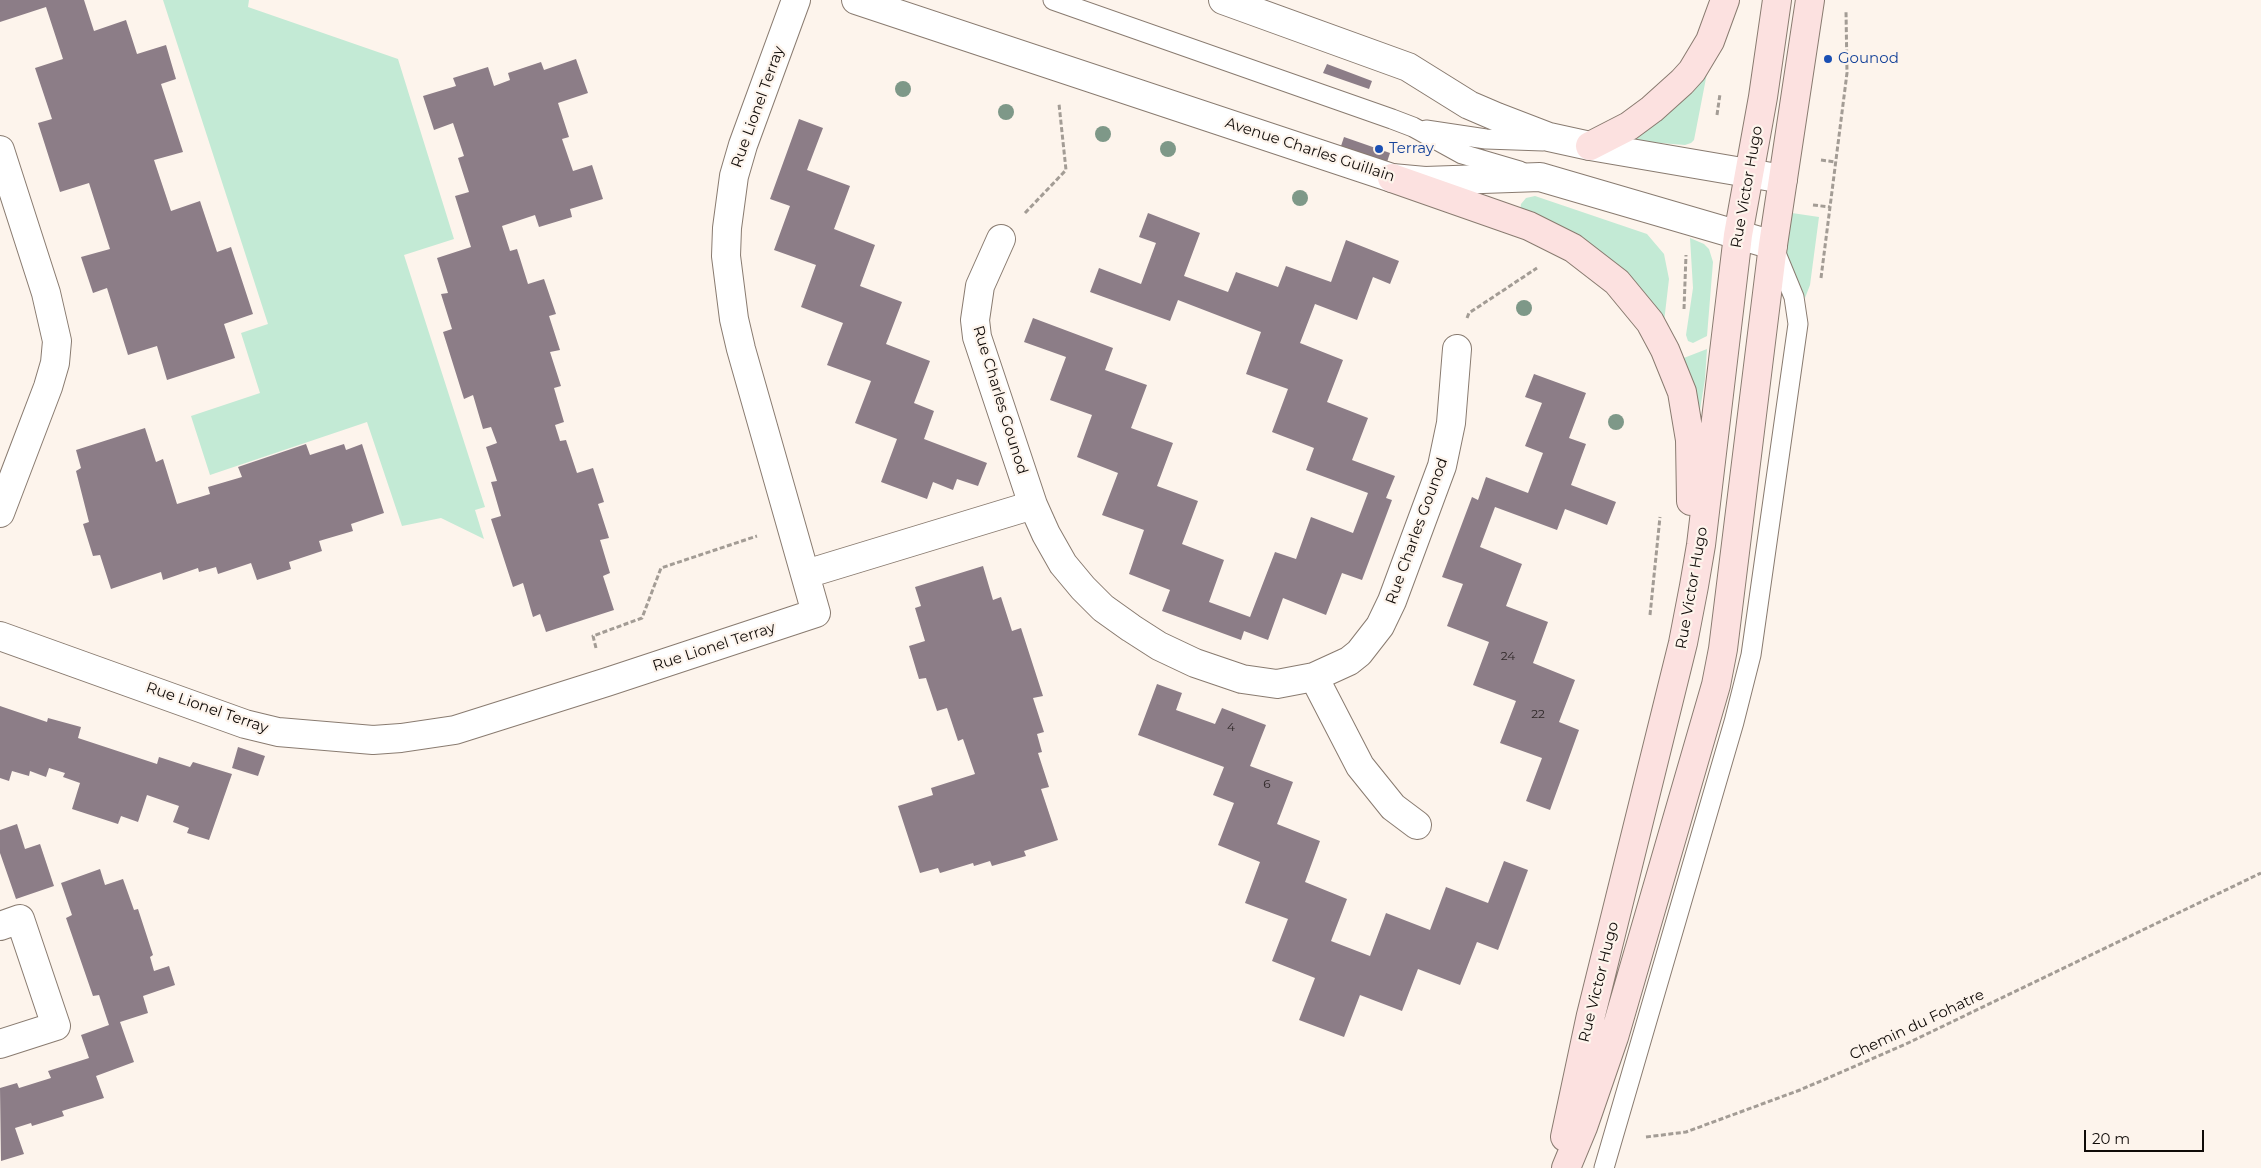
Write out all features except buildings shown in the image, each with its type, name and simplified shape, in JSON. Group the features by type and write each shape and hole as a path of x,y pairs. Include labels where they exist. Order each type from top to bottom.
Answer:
{"main road":[{"path":"1580,144 1629,126 1658,104 1682,82 1692,71 1710,41 1725,0"},
{"name":"Rue Victor Hugo","path":"1560,1168 1567,1122 1591,1015 1682,643 1701,545 1738,235 1750,173 1777,0"},
{"path":"1566,1168 1583,1127 1614,1037 1716,685 1723,649 1773,245 1810,0"},
{"path":"1392,178 1529,226 1574,248 1617,282 1650,322 1674,370 1683,399 1690,440 1691,496 1682,643"}],"street":[{"name":"Rue Lionel Terray","path":"0,636 244,724 278,732 309,736 392,739 455,730 816,613 806,574 790,526 734,319 726,256 728,219 734,176 743,145 796,0"},
{"name":"Avenue Charles Guillain","path":"856,0 1392,178 1425,181 1540,177 1773,245"},
{"path":"1223,0 1408,67 1469,105 1490,114 1580,144 1784,179"},
{"path":"0,150 46,292 57,341 55,363 48,387 0,513"},
{"name":"Rue Charles Gounod","path":"1001,239 980,286 974,320 977,336 1033,505 1063,564 1103,608 1159,646 1195,664 1242,679 1277,684 1314,676 1349,661 1359,653 1380,626 1392,601 1442,466 1452,423 1457,349"},
{"path":"806,574 1033,505"},
{"path":"1314,676 1360,766 1394,807 1417,825"},
{"path":"0,926 20,919 56,1026 0,1044"}],"lane":[{"path":"1053,0 1413,127 1462,154 1540,177"},
{"path":"1413,127 1486,139 1580,144"},
{"path":"1604,1168 1730,739 1751,655 1798,324 1794,297 1773,245"}],"path":[{"path":"1830,207 1847,73 1848,32 1846,8"},
{"path":"1001,239 1066,170 1058,100"},
{"path":"1683,316 1687,221"},
{"path":"1457,349 1469,313 1540,266"},
{"path":"1650,618 1660,514"},
{"path":"607,682 593,636 642,618 661,568 790,526"},
{"name":"Chemin du Fohatre","path":"1613,1136 1635,1139 1686,1132 1800,1090 1906,1044 2261,873"}],"green space":[{"path":"163,0 249,0 248,7 398,59 454,239 404,255 485,507 475,510 484,539 441,518 402,526 367,422 210,475 191,416 260,393 241,333 268,324"},
{"path":"1708,68 1694,140 1691,143 1685,145 1636,141 1631,138"},
{"path":"1535,196 1647,234 1664,254 1669,279 1664,322 1520,211 1521,204 1526,198"},
{"path":"1785,212 1819,217 1810,285 1805,298 1779,237"},
{"path":"1690,238 1704,244 1709,249 1713,262 1707,336 1693,343 1688,341 1686,335 1693,288"},
{"path":"1707,349 1705,379 1699,416 1676,361"}],"place":[{"name":"Gounod","path":"1828,59"},
{"name":"Terray","path":"1379,149"}]}
